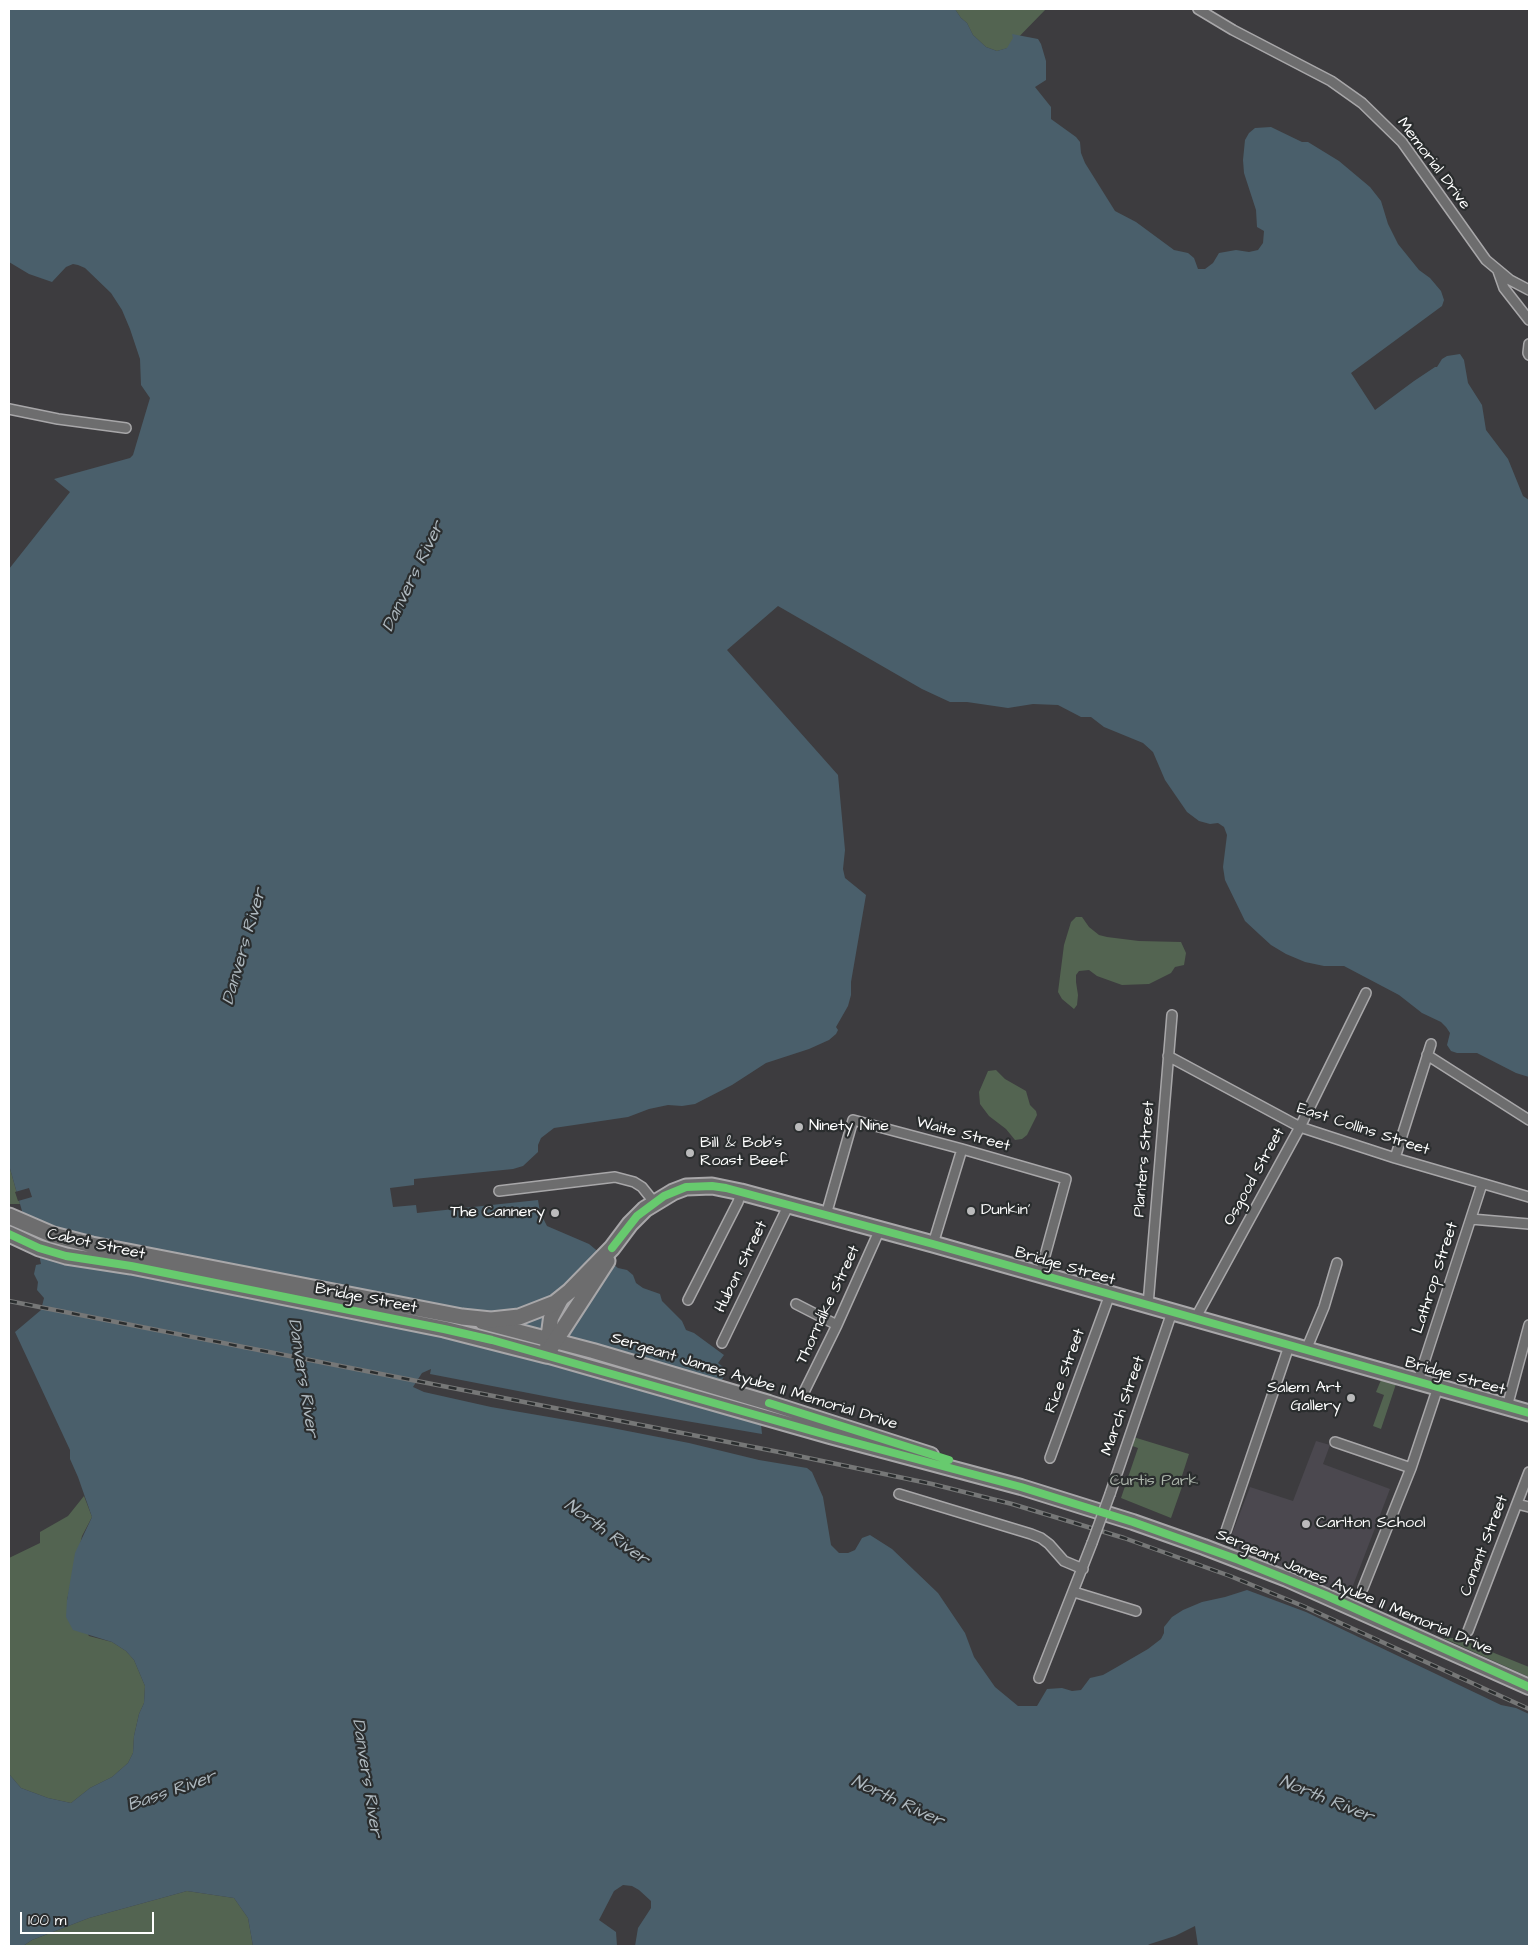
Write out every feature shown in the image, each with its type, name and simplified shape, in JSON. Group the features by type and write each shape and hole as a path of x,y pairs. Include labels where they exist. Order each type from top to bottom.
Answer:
{"highway":[{"name":"Bridge Street","path":"179,1269 473,1319 491,1320 519,1317 541,1310 561,1299 612,1248 637,1216 654,1202 673,1192 692,1186 712,1186 789,1204 880,1229 1529,1413"},
{"name":"Cabot Street","path":"9,1216 35,1228 73,1241 179,1269"},
{"name":"Cabot Street","path":"9,1234 39,1248 66,1256 131,1266 179,1269"},
{"name":"Bridge Street","path":"179,1269 546,1354 550,1340 600,1273 612,1248"}],"main road":[{"name":"Bridge Street","path":"550,1340 551,1318 561,1299"},
{"name":"Sergeant James Ayube II Memorial Drive","path":"473,1319 769,1403 943,1458 1022,1487 1133,1522 1239,1560 1325,1595 1529,1687"},
{"name":"Sergeant James Ayube II Memorial Drive","path":"546,1354 938,1466 1022,1487"}],"street":[{"name":"Memorial Drive","path":"1198,9 1233,30 1331,81 1362,103 1402,142 1476,248 1510,280 1529,290"},
{"path":"1498,270 1504,288 1529,320"},
{"path":"1529,344 1529,355"},
{"path":"9,409 58,419 126,428"},
{"name":"Osgood Street","path":"1195,1319 1300,1127 1366,993"},
{"name":"Planters Street","path":"1148,1305 1172,1015"},
{"path":"1395,1158 1431,1044"},
{"path":"1427,1055 1529,1120"},
{"name":"East Collins Street","path":"1168,1056 1300,1127 1395,1158 1529,1197"},
{"name":"Waite Street","path":"826,1215 853,1120 962,1150 1066,1179 1040,1274"},
{"path":"933,1244 962,1150"},
{"path":"499,1191 615,1177 634,1182 642,1187 654,1202"},
{"name":"Lathrop Street","path":"1418,1381 1482,1184"},
{"path":"688,1300 741,1192"},
{"name":"Hubon Street","path":"722,1342 789,1204"},
{"path":"1471,1219 1529,1224"},
{"name":"Thorndike Street","path":"804,1394 838,1325 880,1229"},
{"path":"1306,1350 1324,1307 1337,1263"},
{"name":"Rice Street","path":"1050,1458 1110,1294"},
{"path":"796,1304 838,1325"},
{"name":"March Street","path":"1039,1678 1074,1592 1110,1494 1172,1312"},
{"path":"1507,1407 1529,1325"},
{"path":"1226,1530 1290,1346"},
{"path":"1363,1588 1411,1468 1438,1387"},
{"path":"1335,1442 1411,1468"},
{"name":"Conant Street","path":"1468,1630 1529,1472"},
{"path":"899,1494 1041,1538 1064,1561 1082,1569"},
{"path":"1517,1504 1529,1508"},
{"path":"1074,1592 1136,1611"}],"shaded area":[{"name":"Carlton School","path":"1316,1441 1330,1445 1323,1464 1390,1489 1349,1596 1227,1547 1250,1487 1293,1501"}],"green space":[{"path":"955,9 1046,9 1008,48 997,51 986,47 973,35 967,23"},
{"path":"1076,917 1082,917 1089,927 1099,935 1107,937 1139,941 1181,942 1186,953 1184,965 1175,967 1171,973 1149,984 1122,985 1097,976 1089,970 1079,971 1076,975 1077,1005 1074,1009 1062,999 1058,992 1064,945 1071,922"},
{"path":"996,1070 1005,1079 1026,1091 1030,1105 1036,1111 1037,1115 1027,1135 1022,1139 1015,1140 1006,1129 989,1116 980,1104 979,1092 988,1071"},
{"path":"9,1165 20,1204 9,1204"},
{"path":"1381,1380 1396,1384 1381,1429 1373,1426 1384,1395 1376,1392"},
{"name":"Curtis Park","path":"1130,1436 1189,1454 1181,1479 1184,1481 1171,1518 1121,1498 1138,1448 1127,1444"},
{"path":"84,1496 92,1517 82,1536 67,1600 89,1636 112,1642 126,1651 134,1660 145,1686 144,1703 139,1714 134,1736 133,1753 128,1763 112,1777 90,1788 71,1803 48,1798 21,1788 9,1774 9,1558 40,1543 40,1532 68,1516"},
{"path":"1443,1638 1462,1640 1529,1667 1529,1677"},
{"path":"187,1891 234,1898 248,1918 253,1946 23,1946 32,1940 89,1918"}],"water":[{"path":"9,9 955,9 967,23 973,35 986,47 997,51 1007,48 1013,38 1012,34 1038,39 1046,61 1046,80 1035,87 1051,107 1051,119 1080,142 1081,153 1085,163 1115,211 1136,222 1174,250 1188,253 1194,258 1198,269 1205,269 1213,263 1219,253 1236,250 1249,252 1258,250 1263,243 1264,231 1257,227 1256,210 1244,173 1243,160 1245,140 1255,128 1271,127 1302,142 1308,142 1339,161 1370,187 1381,201 1388,224 1398,244 1419,270 1430,278 1441,291 1444,300 1442,306 1351,373 1375,410 1414,381 1437,367 1442,359 1447,356 1460,354 1464,360 1468,383 1482,405 1486,430 1508,459 1523,496 1529,500 1529,1077 1516,1073 1477,1053 1457,1053 1451,1051 1447,1045 1450,1033 1441,1022 1422,1013 1399,995 1344,966 1324,966 1305,962 1271,945 1245,921 1225,880 1223,867 1227,835 1224,827 1218,823 1210,824 1199,821 1187,812 1165,780 1153,752 1143,743 1104,727 1091,717 1081,717 1058,705 1033,704 1008,708 967,702 950,702 922,689 778,606 727,650 838,775 845,850 843,869 845,878 866,895 851,982 851,995 848,1006 836,1027 838,1030 836,1034 829,1040 809,1049 766,1063 732,1085 695,1104 682,1106 668,1105 649,1109 628,1117 554,1128 541,1138 538,1152 523,1166 513,1169 414,1179 414,1185 390,1188 393,1207 416,1205 417,1213 538,1200 540,1212 547,1226 589,1244 618,1268 627,1270 633,1275 636,1283 643,1288 660,1294 662,1301 682,1321 686,1330 694,1333 724,1355 718,1363 727,1370 722,1380 761,1424 762,1434 575,1402 430,1374 431,1369 422,1373 413,1387 424,1392 491,1407 607,1427 689,1443 759,1460 807,1468 812,1472 823,1497 831,1545 839,1553 848,1553 855,1550 862,1538 870,1535 892,1549 938,1593 965,1633 974,1657 995,1687 1018,1706 1037,1706 1047,1689 1081,1690 1090,1678 1103,1675 1148,1649 1161,1639 1164,1627 1172,1617 1183,1610 1202,1602 1247,1590 1306,1612 1501,1705 1516,1708 1529,1714 1529,1946 1198,1946 1195,1926 1175,1936 1146,1946 635,1946 638,1928 651,1908 651,1901 632,1886 623,1885 614,1891 599,1920 616,1932 617,1946 253,1946 248,1918 234,1898 187,1891 89,1918 32,1940 23,1946 9,1946 9,1774 21,1788 48,1798 71,1803 90,1788 112,1777 128,1763 133,1753 134,1736 139,1714 144,1703 145,1686 134,1660 126,1651 112,1642 73,1630 66,1617 75,1553 92,1517 70,1459 70,1450 15,1332 41,1310 44,1298 37,1290 38,1282 34,1274 36,1265 41,1264 36,1240 22,1211 9,1165 9,569 70,492 54,479 130,458 133,455 150,398 141,385 140,359 130,329 122,310 111,293 85,268 78,265 73,264 66,267 52,282 29,274 9,262"}],"pier":[{"path":"29,1188 32,1197 18,1201 15,1192"}],"railway":[{"path":"9,1301 784,1453 932,1484 1012,1504 1124,1538 1230,1576 1303,1606 1529,1709"}],"cycle path":[{"path":"612,1248 637,1216 664,1196 686,1187 712,1186 726,1188 933,1244 1529,1413"},
{"path":"9,1234 39,1248 66,1256 131,1266 492,1340 830,1436 1021,1487 1133,1522 1239,1560 1325,1595 1529,1687"},
{"path":"769,1403 949,1460"}],"place":[{"name":"Ninety Nine","path":"799,1127"},
{"name":"Bill & Bob's Roast Beef","path":"690,1153"},
{"name":"Dunkin'","path":"971,1211"},
{"name":"The Cannery","path":"555,1213"},
{"name":"Salem Art Gallery","path":"1351,1398"},
{"name":"Carlton School","path":"1306,1524"}],"water label":[{"name":"Danvers River","path":"414,577"},
{"name":"Danvers River","path":"245,947"},
{"name":"Danvers River","path":"302,1378"},
{"name":"North River","path":"606,1533"},
{"name":"Danvers River","path":"366,1778"},
{"name":"Bass River","path":"172,1792"},
{"name":"North River","path":"1326,1800"},
{"name":"North River","path":"897,1802"}]}
